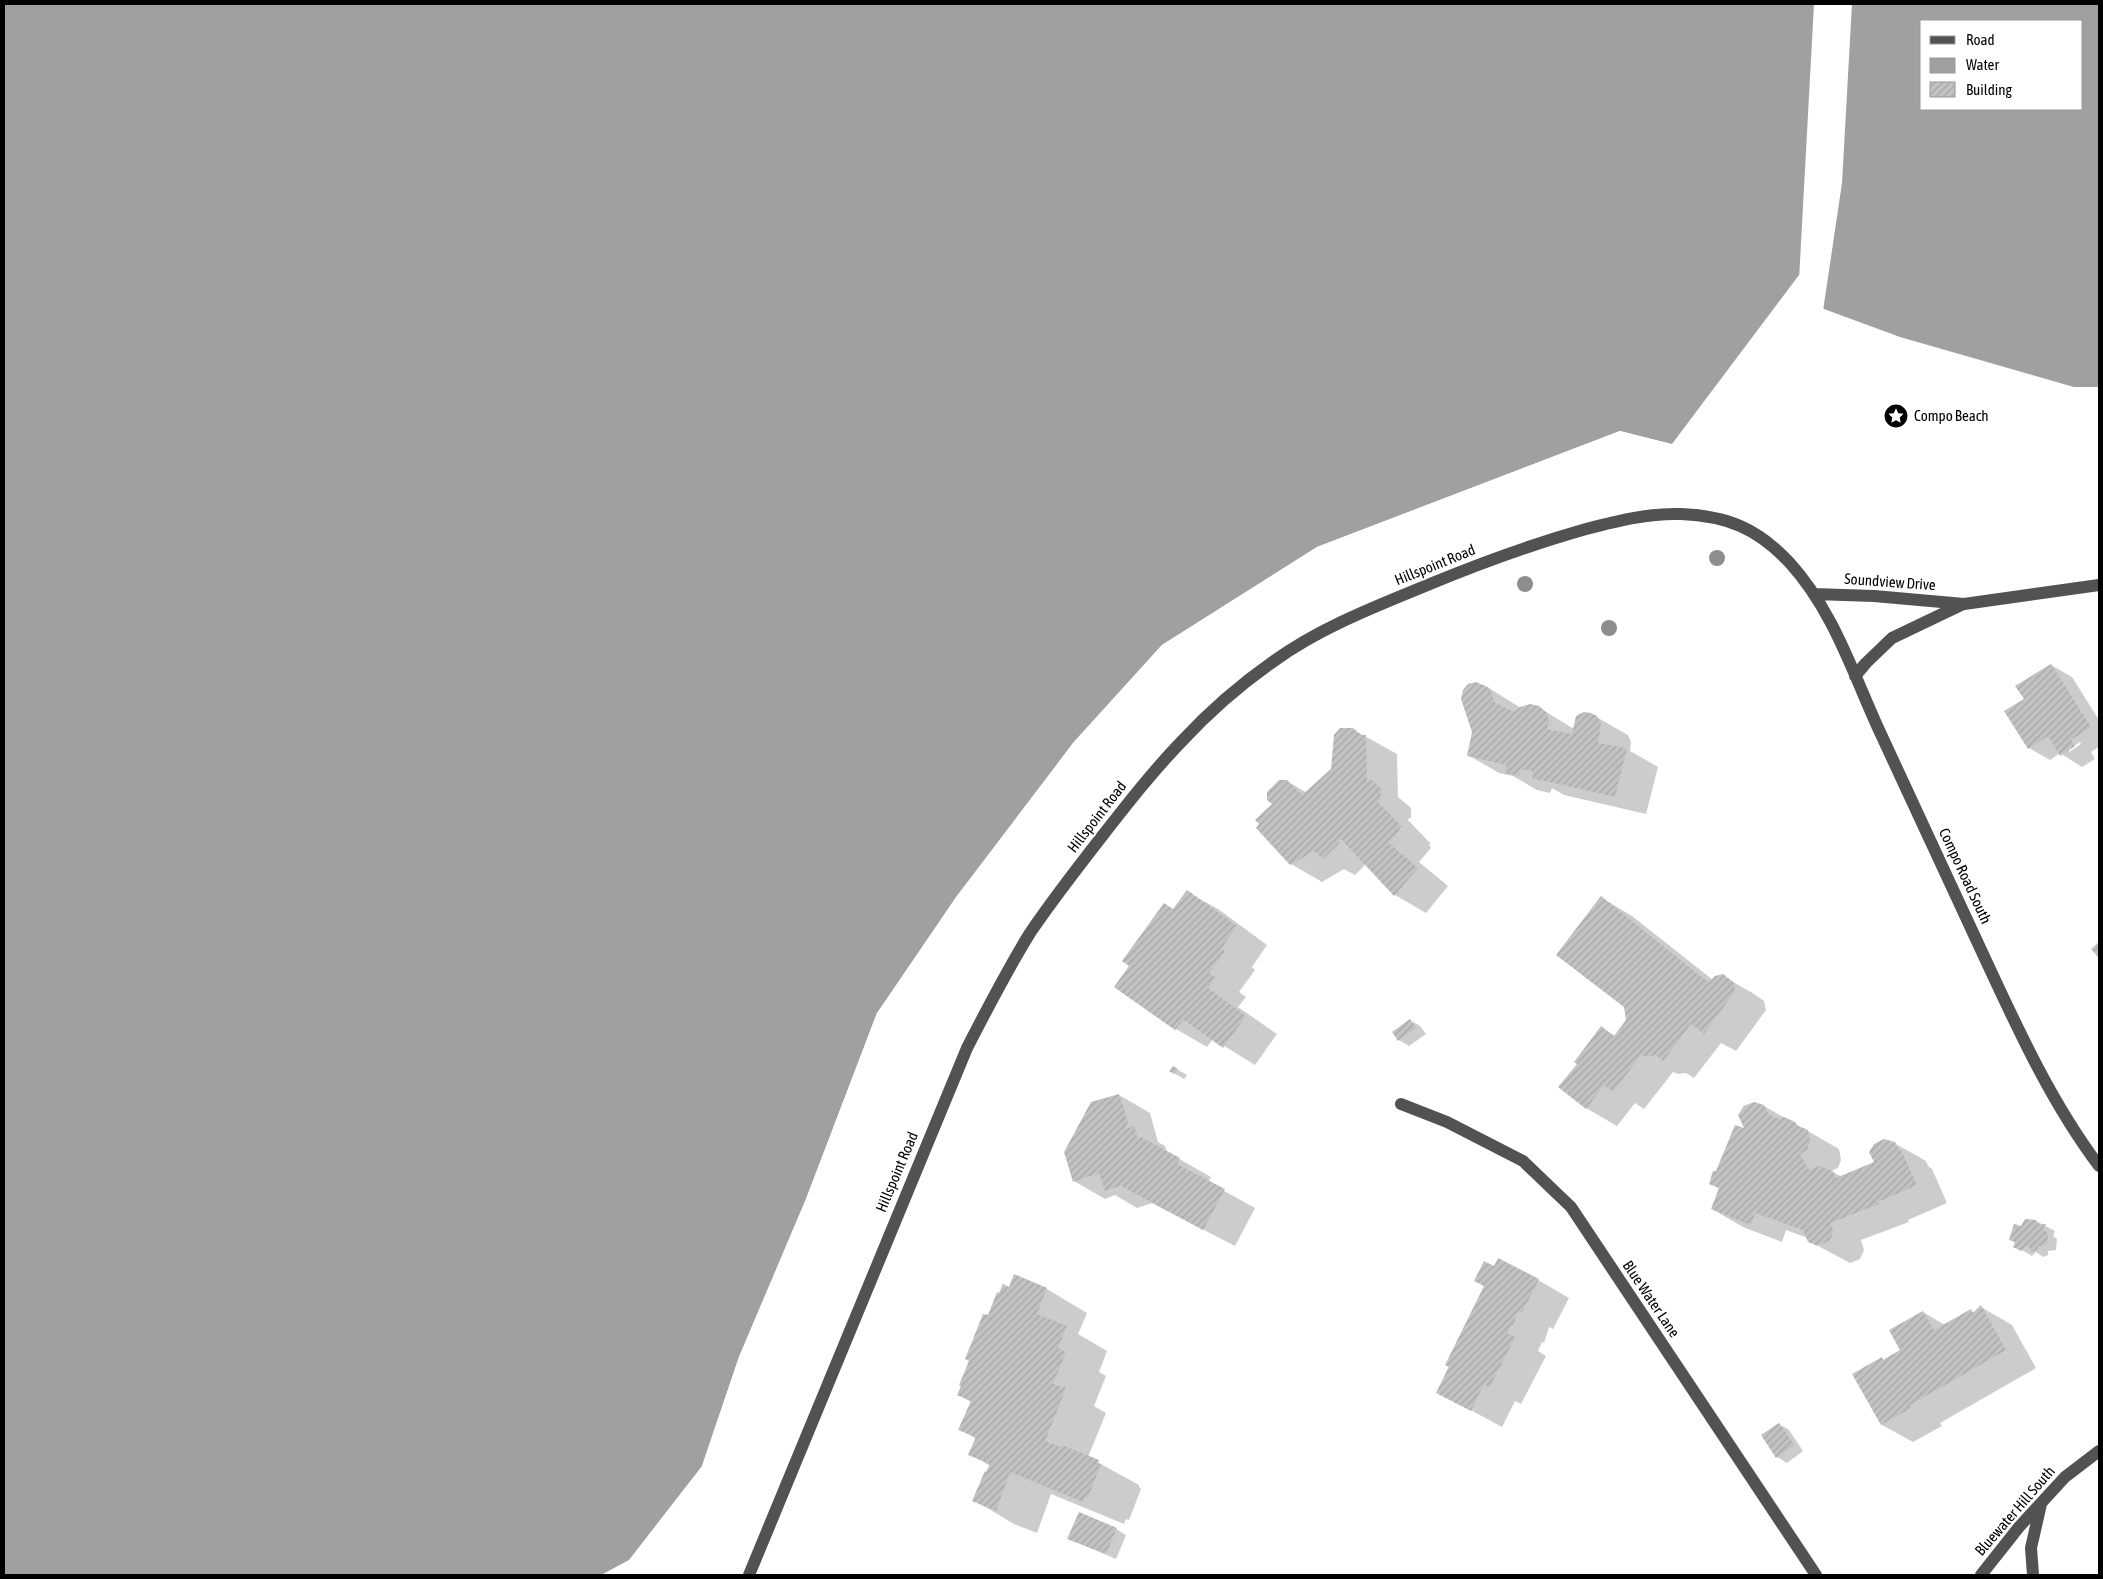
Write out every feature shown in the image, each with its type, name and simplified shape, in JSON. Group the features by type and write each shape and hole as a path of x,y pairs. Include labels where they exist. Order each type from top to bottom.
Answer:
{"street":[{"name":"Hillspoint Road","path":"749,1575 967,1048 1002,981 1030,934 1062,888 1135,794 1182,741 1229,697 1275,660 1360,613 1486,562 1550,539 1611,522 1657,514 1680,514 1712,517 1746,526 1776,548 1800,574 1814,594"},
{"name":"Soundview Drive","path":"1814,594 1874,596 1964,604 2099,585"},
{"name":"Compo Road South","path":"1814,594 1837,630 1856,676 2012,1017 2063,1112 2099,1166"},
{"name":"Soundview Drive","path":"1856,676 1866,663 1892,638 1964,604"},
{"name":"Blue Water Lane","path":"1401,1104 1446,1122 1523,1161 1571,1207 1816,1575"},
{"name":"Bluewater Hill South","path":"1981,1575 2019,1526 2041,1502 2065,1477 2099,1451"},
{"path":"2032,1575 2031,1548 2041,1502"}],"water":[{"path":"4,4 2099,4 2099,387 2074,387 1900,337 1824,309 1799,275 1672,444 1620,431 1317,547 1162,645 1073,743 956,897 877,1013 806,1199 739,1357 702,1466 629,1560 601,1575 4,1575"}],"pier":[{"path":"1814,4 1852,4 1842,183 1823,311 1799,280"},
{"path":"1620,431 1674,445 1671,447 1620,433 1318,549 1163,647 1075,745 1004,839 1073,743 1162,645 1317,547"},
{"path":"927,944 879,1014 809,1200 742,1358 705,1463 702,1466 739,1357 806,1199 877,1013"}],"building":[{"path":"2051,664 2091,727 2071,740 2075,746 2060,756 2048,736 2028,749 2004,711 2024,699 2015,686"},
{"path":"1476,682 1489,688 1495,703 1514,712 1520,707 1530,704 1539,706 1546,712 1549,721 1547,729 1572,734 1576,716 1584,712 1597,716 1601,724 1598,743 1627,748 1615,797 1532,778 1533,771 1521,769 1519,776 1505,773 1507,765 1467,756 1472,732 1461,699 1463,690 1468,684"},
{"path":"1340,728 1353,728 1361,735 1366,735 1367,781 1372,780 1381,789 1380,800 1377,801 1402,827 1399,827 1400,830 1389,843 1418,868 1394,896 1341,839 1338,841 1340,843 1323,859 1314,851 1290,865 1256,828 1259,824 1255,820 1272,804 1267,800 1267,792 1279,780 1287,780 1302,795 1331,769 1334,735"},
{"path":"1187,890 1237,926 1222,948 1225,951 1209,973 1216,978 1208,988 1246,1016 1223,1048 1184,1020 1175,1030 1114,987 1129,966 1122,961 1164,903 1173,909"},
{"path":"1601,896 1709,983 1715,976 1723,974 1733,982 1735,991 1704,1034 1691,1024 1663,1061 1656,1055 1645,1057 1642,1054 1613,1092 1604,1085 1586,1109 1558,1087 1577,1064 1574,1062 1601,1026 1614,1036 1626,1020 1624,1007 1556,955"},
{"path":"2099,942 2099,958 2091,949"},
{"path":"1410,1019 1416,1028 1398,1041 1392,1032"},
{"path":"1173,1066 1178,1069 1174,1074 1169,1071"},
{"path":"1119,1094 1128,1122 1125,1129 1134,1126 1138,1139 1141,1137 1180,1158 1177,1164 1225,1189 1203,1230 1122,1185 1105,1191 1099,1173 1073,1182 1064,1152 1091,1102"},
{"path":"1754,1102 1764,1105 1769,1115 1779,1119 1784,1117 1808,1130 1810,1141 1807,1150 1800,1154 1809,1170 1820,1166 1833,1171 1836,1178 1874,1162 1869,1152 1874,1144 1884,1139 1895,1142 1899,1151 1901,1150 1917,1185 1878,1202 1879,1204 1830,1223 1834,1231 1829,1241 1818,1246 1808,1242 1803,1230 1755,1213 1751,1225 1711,1209 1719,1188 1709,1184 1713,1171 1716,1171 1735,1125 1744,1128 1738,1115 1744,1106"},
{"path":"2025,1219 2036,1220 2038,1224 2046,1224 2043,1229 2048,1233 2047,1245 2038,1246 2038,1249 2032,1252 2027,1245 2021,1251 2013,1247 2015,1242 2009,1240 2014,1224 2021,1226"},
{"path":"1498,1258 1539,1279 1522,1313 1518,1311 1513,1326 1511,1325 1507,1333 1515,1337 1489,1388 1484,1384 1471,1411 1436,1393 1449,1367 1445,1365 1484,1286 1474,1281 1484,1261 1494,1266"},
{"path":"1014,1274 1047,1288 1037,1314 1067,1326 1058,1348 1066,1352 1053,1384 1066,1388 1045,1441 1061,1447 1062,1445 1099,1460 1098,1463 1101,1464 1088,1498 1085,1497 1083,1502 1010,1472 996,1511 972,1501 990,1464 968,1455 976,1437 958,1430 971,1401 957,1395 969,1361 965,1359 983,1314 988,1315 997,1292 999,1293 1003,1284 1009,1287"},
{"path":"1981,1305 2006,1350 1910,1405 1911,1408 1881,1425 1852,1374 1882,1357 1883,1360 1900,1350 1889,1330 1923,1311 1934,1330 1971,1309 1973,1313"},
{"path":"1779,1423 1794,1445 1776,1458 1761,1435"},
{"path":"1079,1512 1117,1528 1106,1554 1067,1539"}],"place":[{"name":"Compo Beach","path":"1896,416"}]}
